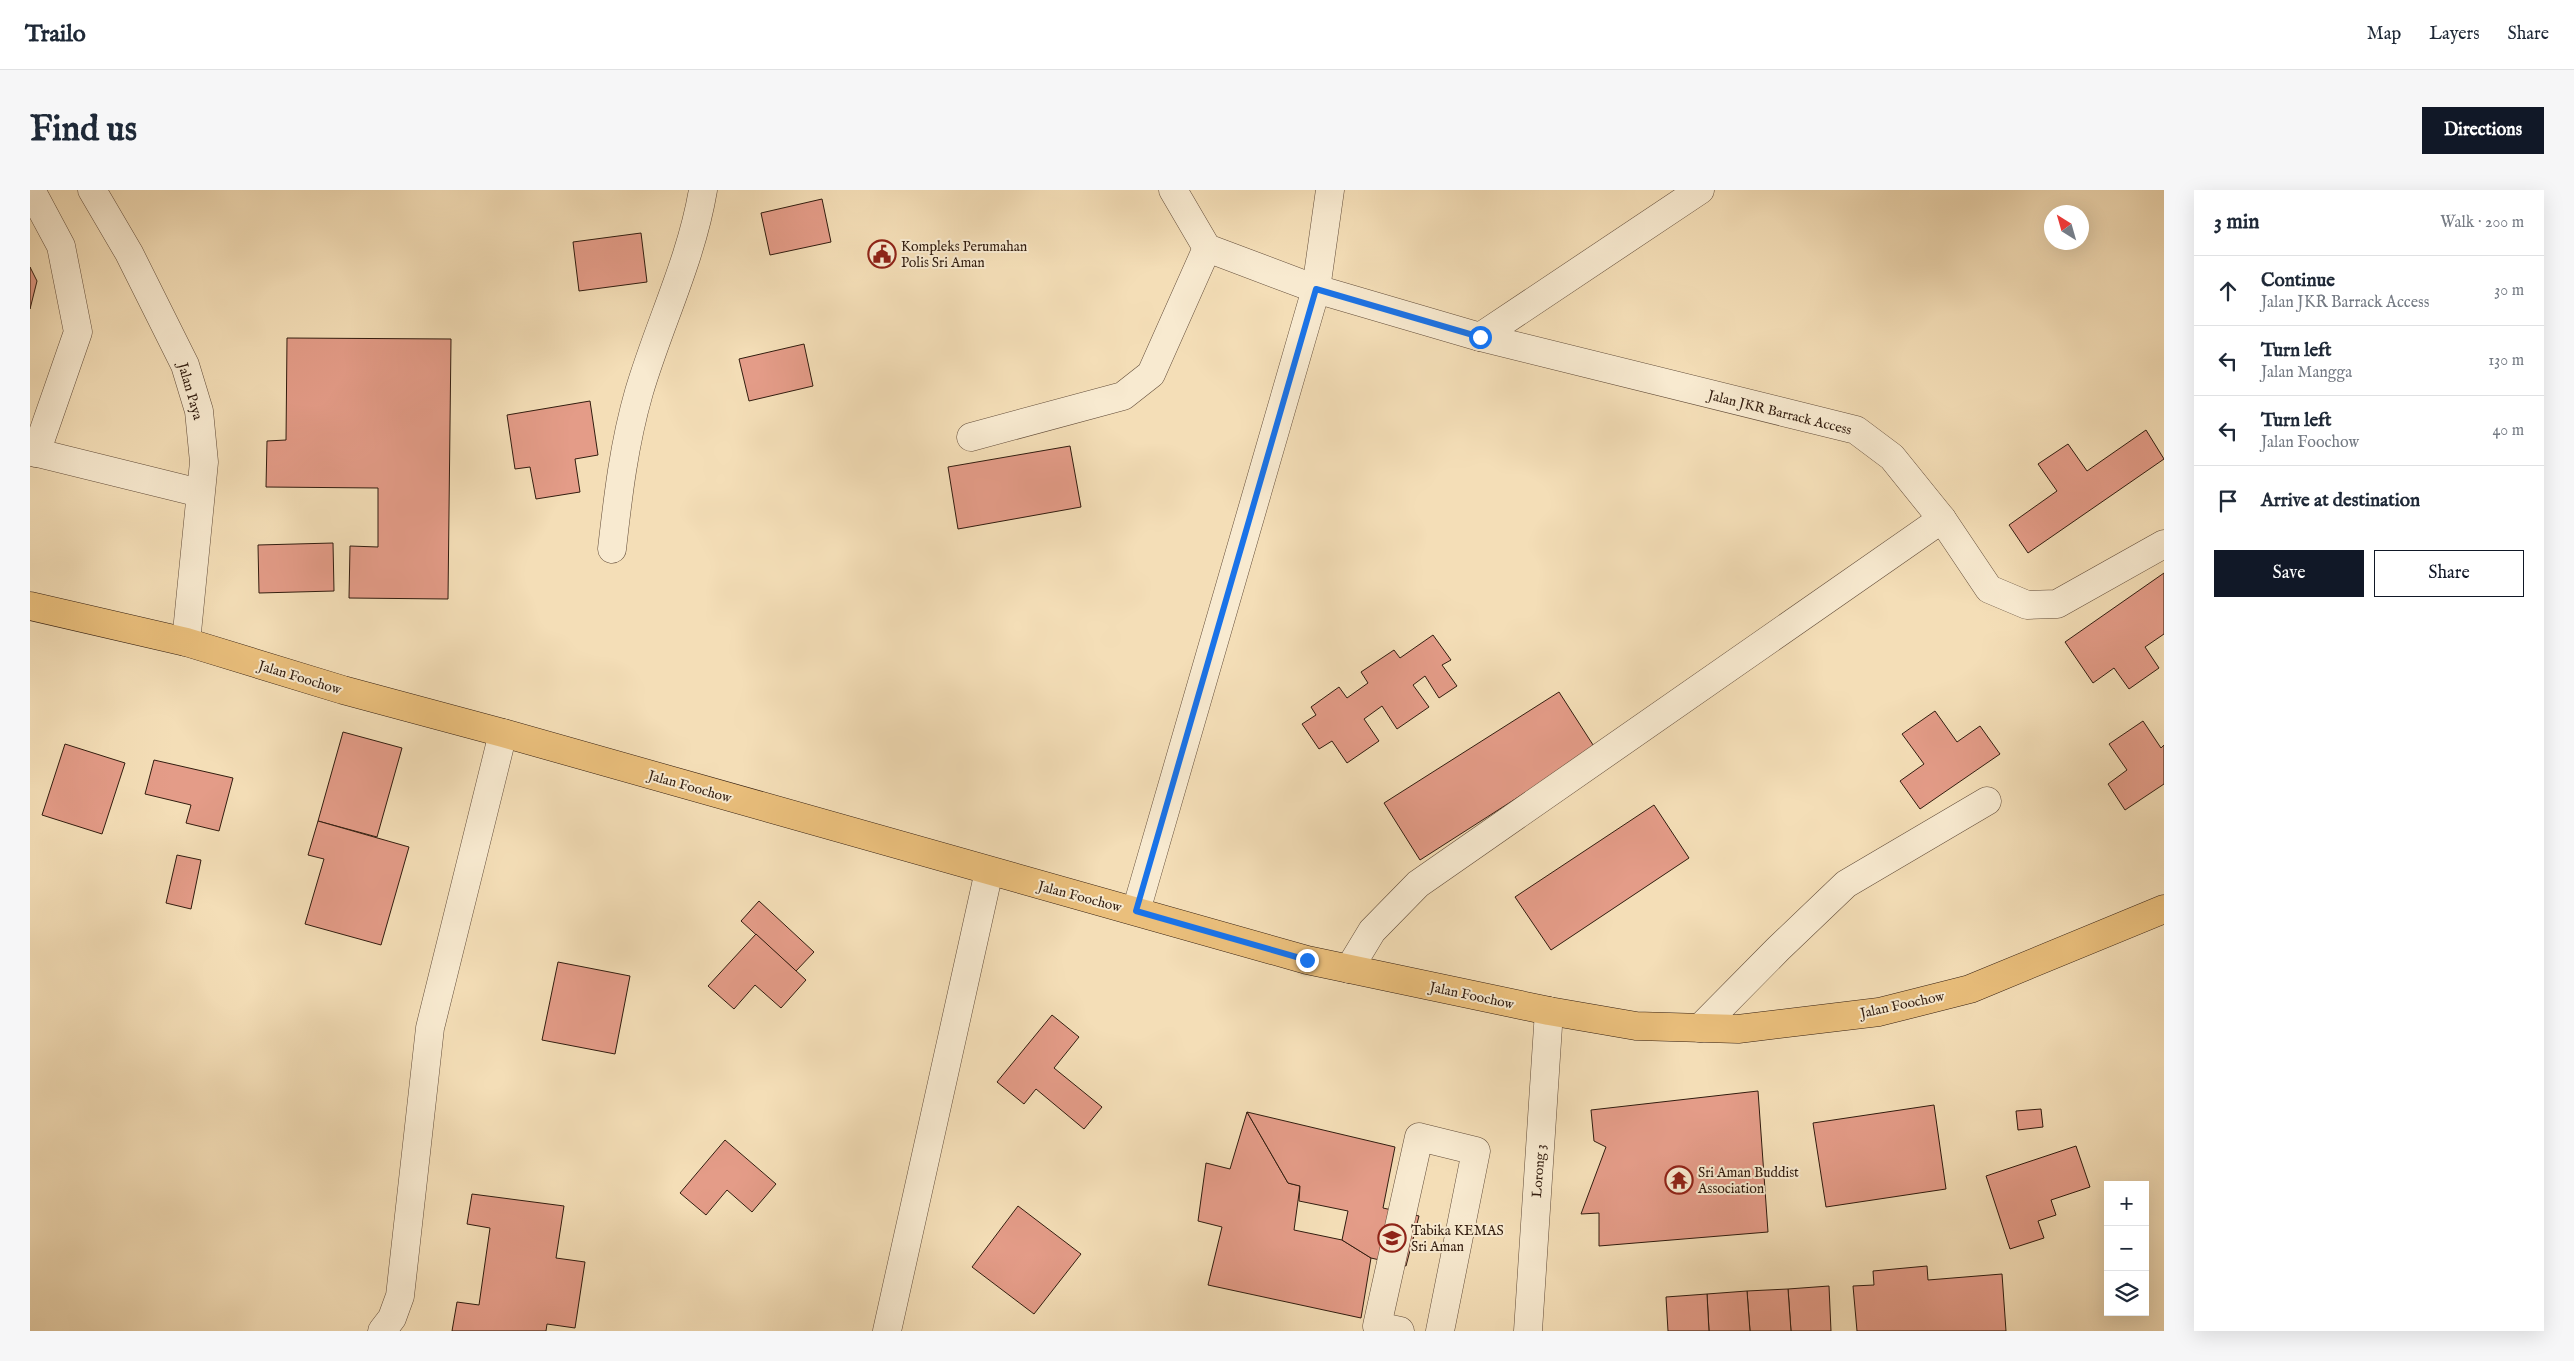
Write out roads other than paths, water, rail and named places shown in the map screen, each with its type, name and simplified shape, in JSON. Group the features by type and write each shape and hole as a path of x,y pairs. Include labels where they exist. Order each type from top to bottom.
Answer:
{"main road":[{"name":"Jalan Foochow","path":"30,606 186,642 343,690 503,733 1307,960 1549,1011 1636,1026 1738,1029 1879,1012 1970,988 2164,909"}],"street":[{"path":"31,190 61,246 78,332 33,452 200,493"},
{"name":"Jalan Paya","path":"92,190 129,252 185,365 199,411 204,462 186,642"},
{"path":"612,549 621,467 639,392 671,306 695,230 703,190"},
{"path":"971,437 1123,396 1151,374 1207,248 1174,190"},
{"path":"1136,911 1316,289 1330,190"},
{"path":"1480,337 1700,190"},
{"name":"Jalan JKR Barrack Access","path":"1207,248 1316,289 1480,337 1856,430 1892,457 1942,519 1989,589 2027,605 2057,604 2164,544"},
{"path":"1349,968 1372,931 1418,884 1942,519"},
{"path":"382,1331 392,1318 400,1296 430,1028 503,733"},
{"path":"1700,1028 1778,948 1846,884 1987,800"},
{"path":"887,1331 989,871"},
{"name":"Lorong 3","path":"1528,1331 1549,1011"},
{"path":"1400,1331 1377,1326 1419,1137 1476,1151 1440,1331"}],"place":[{"name":"Kompleks Perumahan Polis Sri Aman","path":"882,254"},
{"name":"Sri Aman Buddist Association","path":"1679,1180"},
{"name":"Tabika KEMAS Sri Aman","path":"1392,1238"}]}
